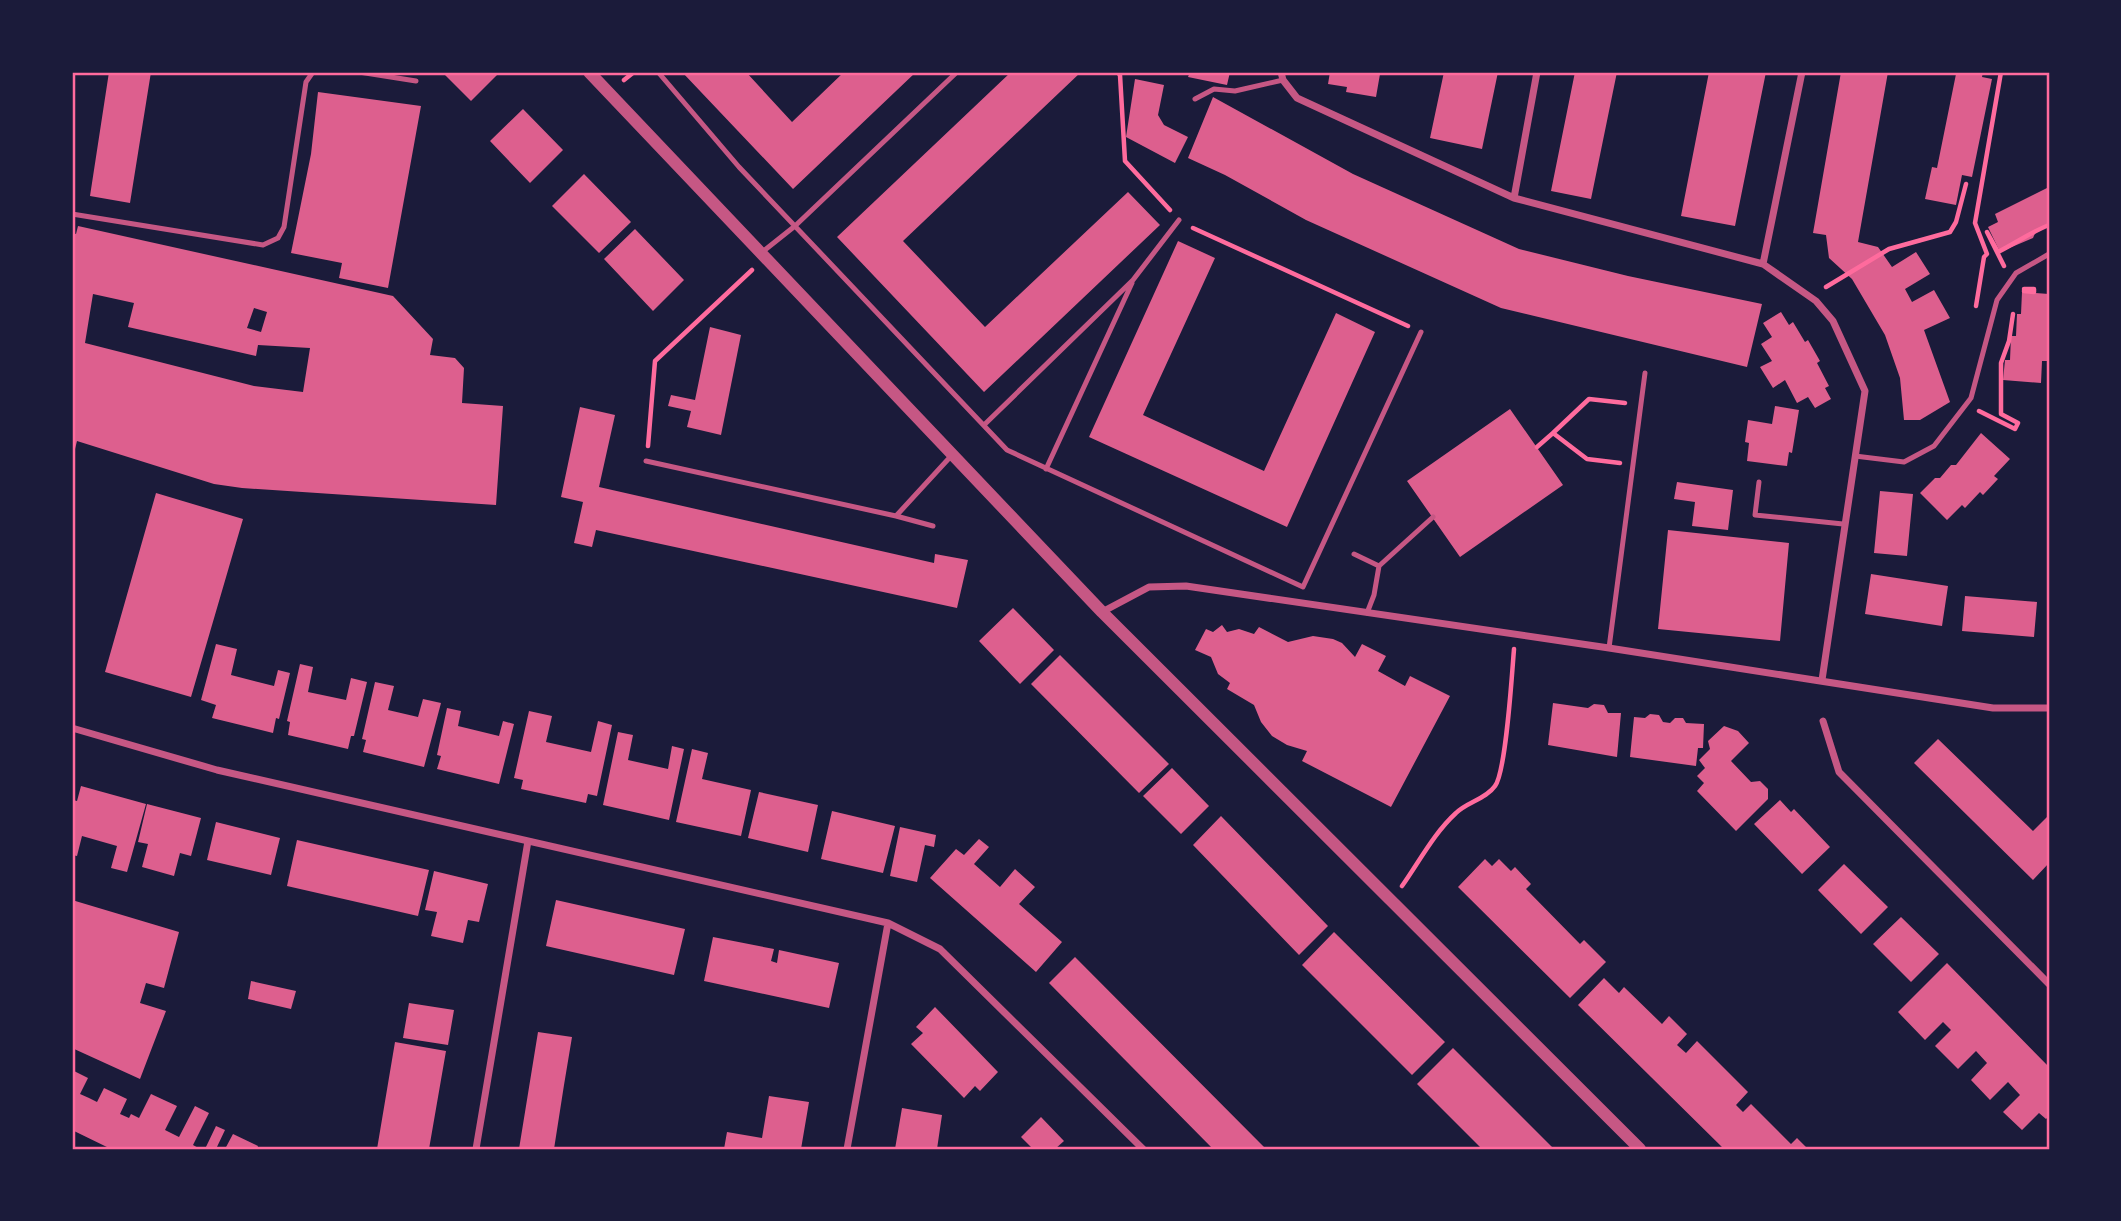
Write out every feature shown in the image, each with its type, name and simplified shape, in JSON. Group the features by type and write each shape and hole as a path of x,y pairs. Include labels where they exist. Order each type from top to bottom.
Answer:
{"street":[{"path":"589,72 1101,612 1640,1149"},
{"path":"1514,198 1537,72"},
{"path":"1763,264 1802,72"},
{"path":"1282,76 1297,97 1514,198 1763,264 1813,299 1833,321 1865,391 1843,524 1822,680"},
{"path":"1101,612 1149,587 1186,586 1822,680 1993,708 2049,708"},
{"path":"1823,720 1839,772 2049,984"},
{"path":"72,728 217,770 888,923 940,949 1143,1149"},
{"path":"476,1149 527,841"},
{"path":"847,1149 888,923"}],"lane":[{"path":"72,214 263,245 278,239 284,227 306,82 313,72"},
{"path":"359,72 416,81"},
{"path":"658,72 739,167 1007,450 1303,587 1422,332"},
{"path":"764,255 957,72"},
{"path":"1195,99 1214,89 1236,91 1282,76"},
{"path":"984,425 1133,281 1179,220"},
{"path":"1854,456 1904,462 1934,446 1970,398 1997,300 2016,273 2049,254"},
{"path":"1046,469 1133,281"},
{"path":"1609,648 1645,373"},
{"path":"896,516 952,455"},
{"path":"646,461 933,526"},
{"path":"1759,482 1755,515 1843,524"},
{"path":"1367,613 1374,595 1379,566 1433,517"},
{"path":"1354,554 1379,566"}],"path":[{"path":"1117,72 1121,75 1125,161 1179,220 1422,332"},
{"path":"1975,310 1984,257 1987,254 1975,223 2001,72"},
{"path":"1813,299 1889,250 1950,232 1956,222 1966,184"},
{"path":"1996,251 1988,231 1998,251 2049,225"},
{"path":"646,461 655,362 764,255"},
{"path":"1996,421 2015,429 2018,423 2001,414 2001,363 2009,341 2014,303"},
{"path":"1537,447 1589,399 1642,405"},
{"path":"1553,433 1587,458 1634,465"},
{"path":"1391,901 1447,821 1459,810 1489,793 1497,784 1503,758 1516,634"}],"building":[{"path":"109,72 151,72 130,203 90,196"},
{"path":"442,72 500,72 471,101"},
{"path":"682,72 746,72 792,122 844,72 916,72 793,189"},
{"path":"1011,72 1081,72 903,241 985,327 1128,192 1160,225 984,392 837,237"},
{"path":"1190,72 1230,72 1227,85 1188,77"},
{"path":"1330,72 1380,74 1376,97 1346,92 1347,87 1328,84"},
{"path":"1444,72 1498,72 1482,149 1430,138"},
{"path":"1575,72 1617,72 1591,199 1551,191"},
{"path":"1709,72 1766,72 1735,226 1681,216"},
{"path":"1841,72 1888,72 1858,242 1878,247 1892,267 1916,252 1930,274 1905,289 1912,302 1934,290 1950,318 1924,330 1950,402 1920,420 1904,420 1900,378 1885,335 1852,279 1829,258 1826,235 1813,233"},
{"path":"1949,72 1983,72 1982,77 1992,79 1972,177 1962,175 1956,205 1925,199 1932,167 1937,168 1956,74"},
{"path":"1135,79 1164,85 1158,115 1164,125 1188,137 1175,163 1126,137"},
{"path":"318,92 421,106 388,288 339,278 342,263 291,253 311,154"},
{"path":"1213,97 1353,174 1519,249 1628,276 1762,304 1747,367 1501,308 1306,220 1225,175 1188,158"},
{"path":"523,109 563,150 530,183 490,141"},
{"path":"584,174 631,222 599,253 552,206"},
{"path":"2049,187 2049,225 2036,231 2033,238 2000,252 1988,227 1998,222 1995,214"},
{"path":"78,226 393,296 433,339 430,355 455,358 464,368 462,403 503,406 496,505 242,488 214,484 77,441 75,449 72,448 72,233 76,234","holes":["93,294 134,303 128,327 256,356 258,345 310,348 303,392 254,386 85,343","254,308 267,312 261,332 247,328"]},
{"path":"635,229 684,280 653,311 604,259"},
{"path":"1178,241 1215,258 1143,415 1264,471 1336,313 1375,332 1287,527 1089,437"},
{"path":"2022,292 2049,294 2047,361 2042,361 2041,383 2003,380 2005,360 2010,360 2011,336 2016,336 2017,314 2021,314"},
{"path":"1781,312 1789,325 1793,322 1805,342 1808,340 1820,361 1817,363 1829,386 1825,388 1831,399 1815,408 1808,397 1797,403 1785,380 1773,388 1760,367 1772,361 1761,344 1772,337 1763,323"},
{"path":"710,327 741,335 721,435 687,427 691,411 668,406 671,395 695,400"},
{"path":"1775,406 1799,410 1792,453 1789,452 1787,466 1747,461 1749,443 1745,442 1748,420 1772,424"},
{"path":"580,407 615,415 599,487 934,563 935,554 968,560 957,608 596,530 592,547 574,543 583,502 561,497"},
{"path":"1510,409 1563,485 1460,557 1407,481"},
{"path":"1981,433 2010,459 1994,476 1998,479 1983,495 1980,492 1965,508 1962,505 1947,520 1920,493 1935,478 1940,478 1951,465 1956,465"},
{"path":"1677,482 1733,490 1728,530 1692,526 1695,502 1674,499"},
{"path":"1880,491 1913,494 1907,556 1874,553"},
{"path":"156,493 243,519 191,697 105,672"},
{"path":"1668,530 1789,543 1780,641 1658,629"},
{"path":"1871,574 1948,586 1942,626 1865,614"},
{"path":"1965,596 2037,602 2034,637 1962,631"},
{"path":"1013,608 1054,650 1020,684 979,641"},
{"path":"1222,625 1227,632 1239,629 1254,634 1259,627 1288,642 1313,636 1333,639 1342,643 1355,657 1362,644 1386,656 1378,671 1405,686 1410,676 1450,696 1391,807 1302,761 1307,751 1287,745 1272,736 1261,722 1254,705 1227,689 1230,683 1218,674 1211,657 1195,650 1206,629 1213,632"},
{"path":"216,644 237,649 231,675 274,686 278,670 290,673 273,733 212,718 216,705 201,700"},
{"path":"1060,655 1169,764 1139,793 1031,684"},
{"path":"300,664 313,667 308,692 346,700 351,678 367,682 354,736 351,736 348,749 288,735 290,722 287,721"},
{"path":"375,682 394,686 388,710 418,717 423,699 441,703 424,767 363,752 366,740 362,739"},
{"path":"1553,703 1588,708 1594,704 1604,705 1608,713 1621,713 1617,757 1548,745"},
{"path":"447,708 461,711 458,726 499,736 503,721 514,724 499,784 437,769 441,756 437,755"},
{"path":"529,711 552,716 546,742 591,752 598,721 612,725 597,796 588,794 586,803 521,789 523,780 514,778"},
{"path":"1650,714 1659,715 1663,722 1670,723 1675,718 1683,718 1686,723 1704,724 1703,748 1698,748 1696,766 1630,757 1634,717 1645,718"},
{"path":"1724,726 1738,731 1749,743 1731,761 1751,782 1760,781 1768,789 1768,799 1736,831 1697,791 1704,783 1697,776 1705,768 1699,760 1710,749 1708,741"},
{"path":"618,732 633,735 628,760 668,769 672,746 684,749 669,820 603,805"},
{"path":"1938,739 2033,831 2049,815 2049,863 2033,880 1914,763"},
{"path":"692,749 708,753 702,779 751,790 741,836 676,822"},
{"path":"1172,768 1209,806 1181,834 1143,796"},
{"path":"81,786 146,804 127,872 111,868 117,846 82,836 77,856 72,855 72,806 73,800 77,801"},
{"path":"759,792 818,805 808,852 748,838"},
{"path":"1780,800 1791,812 1794,809 1830,847 1802,874 1754,824"},
{"path":"147,804 201,818 191,856 180,853 174,876 142,867 148,844 138,842"},
{"path":"832,811 895,826 883,873 821,859"},
{"path":"1221,816 1328,926 1299,955 1193,845"},
{"path":"216,822 280,838 271,875 207,860"},
{"path":"900,827 936,835 934,847 925,845 917,882 890,876"},
{"path":"979,839 989,847 974,864 1000,887 1015,869 1035,887 1019,904 1062,942 1036,972 930,878 956,849 964,855"},
{"path":"297,840 429,870 418,916 287,886"},
{"path":"1485,859 1492,866 1499,859 1511,871 1515,867 1531,884 1526,889 1580,944 1584,940 1606,962 1570,998 1458,887"},
{"path":"1844,864 1888,907 1861,934 1818,890"},
{"path":"434,871 488,884 479,922 468,920 463,943 431,936 437,912 425,910"},
{"path":"72,900 179,932 164,988 146,983 140,1003 166,1011 140,1079 72,1048"},
{"path":"556,900 685,929 674,975 546,946"},
{"path":"1901,917 1939,954 1911,982 1873,944"},
{"path":"1334,932 1445,1042 1412,1075 1302,965"},
{"path":"713,937 774,949 771,961 777,963 779,950 839,963 829,1008 704,981"},
{"path":"1075,957 1266,1149 1213,1149 1049,983"},
{"path":"1947,963 2049,1067 2049,1116 2046,1119 2039,1113 2022,1130 2003,1112 2020,1095 2008,1082 1990,1100 1971,1080 1987,1063 1976,1051 1958,1069 1935,1046 1951,1030 1943,1022 1925,1040 1898,1012"},
{"path":"1604,978 1619,993 1624,987 1662,1024 1669,1016 1687,1034 1677,1045 1686,1053 1697,1041 1748,1092 1736,1105 1743,1112 1751,1104 1791,1144 1797,1138 1808,1149 1724,1149 1578,1005"},
{"path":"251,981 296,991 291,1009 248,999"},
{"path":"409,1003 454,1010 448,1045 403,1038"},
{"path":"935,1007 998,1072 980,1091 975,1086 964,1098 911,1044 923,1033 916,1027"},
{"path":"538,1032 572,1037 554,1149 519,1149"},
{"path":"395,1042 446,1051 429,1149 377,1149"},
{"path":"1453,1048 1554,1149 1482,1149 1417,1084"},
{"path":"72,1070 88,1078 80,1094 97,1102 104,1088 127,1099 120,1114 129,1118 131,1114 139,1118 151,1094 177,1106 165,1130 179,1137 195,1106 209,1113 193,1145 200,1149 111,1149 72,1130"},
{"path":"769,1096 809,1102 801,1149 724,1149 727,1132 762,1138"},
{"path":"902,1108 942,1115 937,1149 895,1149"},
{"path":"1041,1117 1064,1141 1055,1149 1033,1149 1021,1137"},
{"path":"216,1126 225,1130 216,1149 205,1149"},
{"path":"233,1134 258,1146 257,1149 225,1149"}]}
